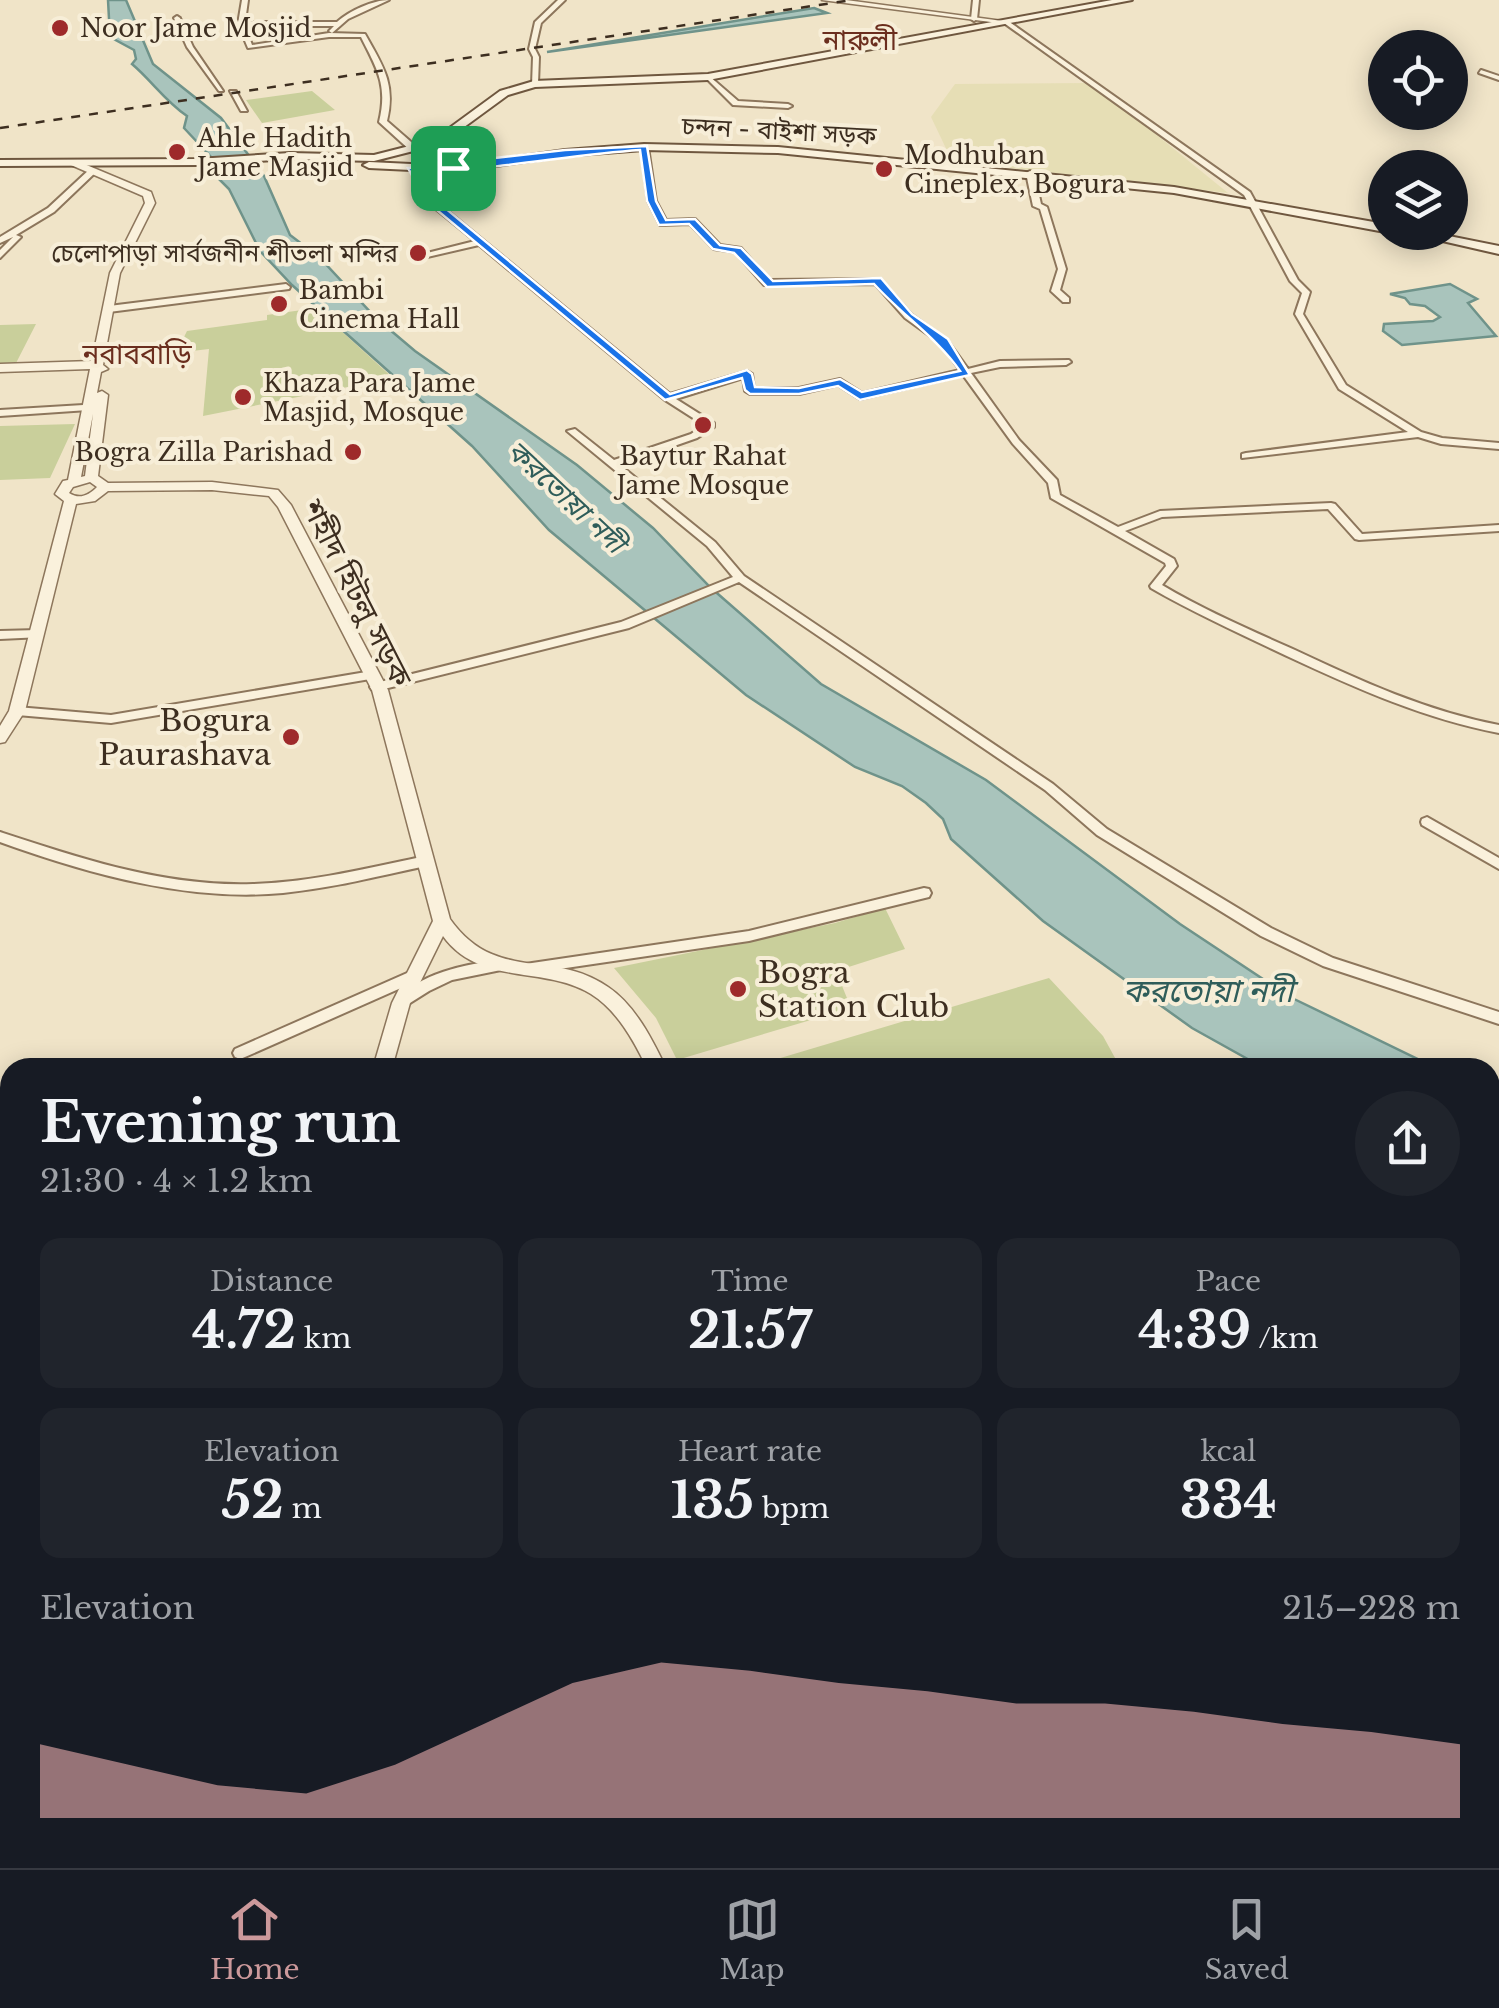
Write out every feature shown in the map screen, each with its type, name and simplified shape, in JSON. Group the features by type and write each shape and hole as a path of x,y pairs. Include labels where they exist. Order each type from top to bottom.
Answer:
{"main road":[{"path":"0,163 197,162 290,156 348,159 415,150 458,130 504,93 534,84 708,77 1128,0"},
{"name":"চন্দন - বাইশা সড়ক","path":"348,159 413,168 490,166 565,152 644,148 778,150 1174,190 1368,225"},
{"path":"1468,244 1499,250"}],"street":[{"path":"245,0 240,24 250,47 328,36 362,36 385,78 388,102 383,122 415,150"},
{"path":"240,24 336,24 386,0"},
{"path":"534,84 536,57 532,49 538,22 562,0"},
{"path":"826,0 1006,22 1247,194 1294,280 1306,292 1299,314 1342,387 1418,434 1441,441 1496,444"},
{"path":"974,18 976,0"},
{"path":"178,18 190,47 221,90"},
{"path":"328,36 336,24"},
{"path":"1480,72 1499,78"},
{"path":"708,77 736,104 788,106"},
{"path":"232,94 244,109"},
{"path":"644,148 652,201 663,223 692,221 716,247 738,250 771,284 877,280 908,316 944,342 1016,442 1054,482 1055,496 1170,561 1172,566 1156,586 1193,608 1347,680 1432,712 1499,729"},
{"path":"74,164 148,194 150,203 114,273 94,368 97,482 89,499 71,500 62,491 74,481 95,407"},
{"path":"413,168 429,199 668,398 711,428 612,464"},
{"path":"0,256 24,229 94,171"},
{"path":"1030,173 1037,206 1043,207 1062,269 1055,291 1066,300"},
{"path":"0,238 34,222"},
{"path":"0,238 24,229"},
{"path":"426,256 481,242"},
{"path":"109,309 286,287"},
{"path":"668,398 747,374 750,390 799,391 840,382 860,396 1020,362 1066,362"},
{"path":"0,370 94,368"},
{"path":"0,413 95,407"},
{"path":"572,432 711,544 740,578 774,597 1049,787 1102,832 1266,932 1328,962 1499,1018"},
{"path":"1246,456 1418,434"},
{"path":"74,481 97,482"},
{"name":"শহীদ হিটলু সড়ক","path":"97,482 212,486 274,494 284,505 374,681 442,921 464,950 490,964 553,971 602,992 645,1043 652,1058"},
{"path":"0,738 18,711 71,500"},
{"path":"1116,531 1160,514 1330,506 1359,537 1499,528"},
{"path":"18,711 111,719 374,681 625,625 740,578"},
{"path":"0,635 38,634"},
{"path":"1427,822 1499,864"},
{"path":"0,837 151,880 216,886 276,888 426,861"},
{"path":"532,968 749,936 924,893"},
{"path":"385,1058 401,1002 442,921"},
{"path":"401,1002 434,981 474,968 505,964"},
{"path":"240,1053 414,976"}],"shaded area":[{"path":"1093,83 1228,193 952,161 931,117 955,84"}],"green space":[{"path":"312,91 335,110 262,123 246,100"},
{"path":"316,308 393,378 203,416 209,349 98,362 98,355 192,344 182,341 187,331 267,320 267,315"},
{"path":"36,324 14,367 0,367 0,325"},
{"path":"75,424 50,478 0,480 0,426"},
{"name":"Bogra Station Club","path":"885,908 905,949 836,971 851,1008 684,1058 676,1058 656,1018 614,968 835,923"},
{"path":"1049,978 1103,1036 1115,1058 780,1058"}],"water":[{"name":"করতোয়া নদী","path":"108,0 126,0 153,64 221,118 264,176 290,235 319,257 376,318 415,351 577,465 653,528 710,587 821,684 986,780 1180,924 1290,997 1416,1058 1246,1058 1192,1028 1043,921 951,839 943,819 926,803 902,786 855,767 746,695 549,530 472,446 292,285 260,251 229,189 217,177 213,159 184,128 187,116 132,64 136,59 134,50 110,37"},
{"path":"814,8 827,13 547,52"},
{"path":"1450,284 1477,299 1468,303 1496,336 1402,345 1383,331 1384,324 1433,321 1440,317 1425,306 1390,294"}],"railway":[{"path":"0,128 852,0"}],"place":[{"name":"Noor Jame Mosjid","path":"60,28"},
{"name":"Ahle Hadith Jame Masjid","path":"177,152"},
{"name":"Modhuban Cineplex, Bogura","path":"884,169"},
{"name":"চেলোপাড়া সার্বজনীন শীতলা মন্দির","path":"418,253"},
{"name":"Bambi Cinema Hall","path":"279,304"},
{"name":"Khaza Para Jame Masjid, Mosque","path":"243,397"},
{"name":"Baytur Rahat Jame Mosque","path":"703,425"},
{"name":"Bogra Zilla Parishad","path":"353,452"},
{"name":"Bogura Paurashava","path":"291,737"},
{"name":"Bogra Station Club","path":"738,989"}],"district":[{"name":"নারুলী","path":"860,40"},
{"name":"নবাববাড়ি","path":"137,354"}],"route":[{"path":"644,148 652,201 663,223 692,221 716,247 738,250 771,284 877,280 896,305 944,342 966,372 860,396 840,382 791,392 750,390 747,374 668,398 429,199 413,168 453,168 490,166 565,152 644,148"}]}
